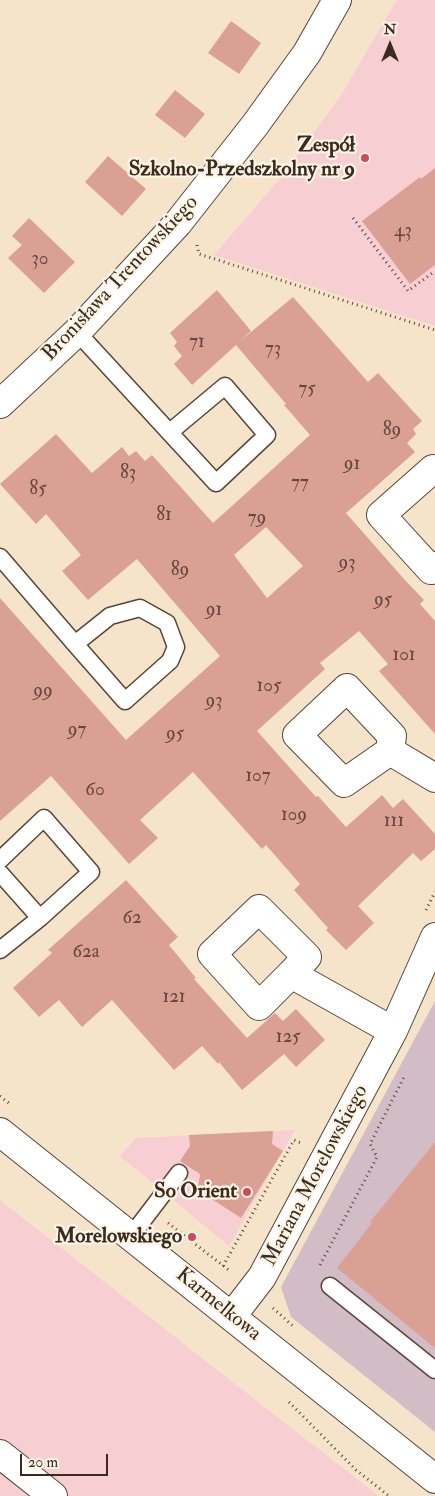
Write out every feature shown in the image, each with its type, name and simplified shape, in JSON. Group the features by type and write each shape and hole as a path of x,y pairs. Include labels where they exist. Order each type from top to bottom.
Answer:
{"street":[{"name":"Bronisława Trentowskiego","path":"0,404 76,332 178,223 301,61 337,0"},
{"path":"435,471 433,469 381,515 431,570 435,566"},
{"path":"390,751 435,778"},
{"name":"Mariana Morelowskiego","path":"232,1316 262,1277 393,1031 435,937"},
{"path":"291,974 393,1031"},
{"name":"Karmelkowa","path":"0,1132 435,1479"},
{"path":"3,1462 52,1496"}],"lane":[{"path":"76,332 216,483 267,435 225,386 170,432"},
{"path":"0,557 75,644 125,701 170,661 176,647 167,623 140,608 110,616 75,644"},
{"path":"0,860 44,818 91,872 40,918 0,950"},
{"path":"0,873 40,918"},
{"path":"131,1236 179,1173"},
{"path":"330,1286 435,1370"}],"path":[{"path":"353,218 408,291 435,271"},
{"path":"197,244 199,254 435,330"},
{"path":"330,1286 316,1276 318,1268 377,1157 370,1144 406,1072"},
{"path":"285,1399 307,1418 356,1470 389,1496"}],"shaded area":[{"name":"Zespół Szkolno-Przedszkolny nr 9","path":"397,0 435,0 435,326 214,255 284,174 341,95"},
{"path":"435,1001 435,1432 291,1317 281,1287"},
{"path":"295,1130 229,1246 120,1156 136,1138"},
{"path":"0,1200 267,1409 379,1496 0,1496"}],"building":[{"path":"231,21 261,43 239,74 208,53"},
{"path":"175,90 205,114 185,138 155,115"},
{"path":"108,156 146,189 122,216 85,182"},
{"path":"435,168 435,265 410,284 362,221 420,177 421,179"},
{"path":"29,218 75,262 44,293 8,258 22,245 12,236"},
{"path":"217,290 251,331 239,342 293,297 368,382 378,373 422,421 413,429 416,434 407,443 415,452 346,513 424,600 420,604 435,621 435,734 379,671 388,664 359,631 320,663 325,669 257,731 316,797 318,796 346,827 382,795 393,808 403,799 435,834 435,849 421,861 413,853 358,906 374,923 346,950 326,930 328,928 294,890 300,884 266,845 262,849 193,772 140,820 158,838 129,864 51,776 0,821 0,598 126,740 220,656 137,559 88,600 62,571 81,555 46,514 36,524 0,484 56,434 92,473 122,447 129,456 136,451 145,461 152,455 213,523 310,435 236,345 192,385 174,364 182,356 174,346 177,342 170,333","holes":["266,527 303,566 267,598 234,555"]},
{"path":"126,880 178,937 169,945 196,978 194,979 247,1038 275,1013 283,1021 296,1009 325,1040 296,1067 284,1054 242,1090 219,1062 218,1064 202,1046 174,1070 112,1000 82,1027 59,1000 39,1017 13,988 52,953 48,950"},
{"path":"273,1131 272,1144 283,1151 241,1218 198,1190 200,1174 180,1161 190,1146 189,1135"},
{"path":"435,1142 435,1348 337,1268 372,1223 370,1222"}],"place":[{"name":"Zespół Szkolno-Przedszkolny nr 9","path":"365,158"},
{"name":"So Orient","path":"247,1192"},
{"name":"Morelowskiego","path":"192,1237"}]}
